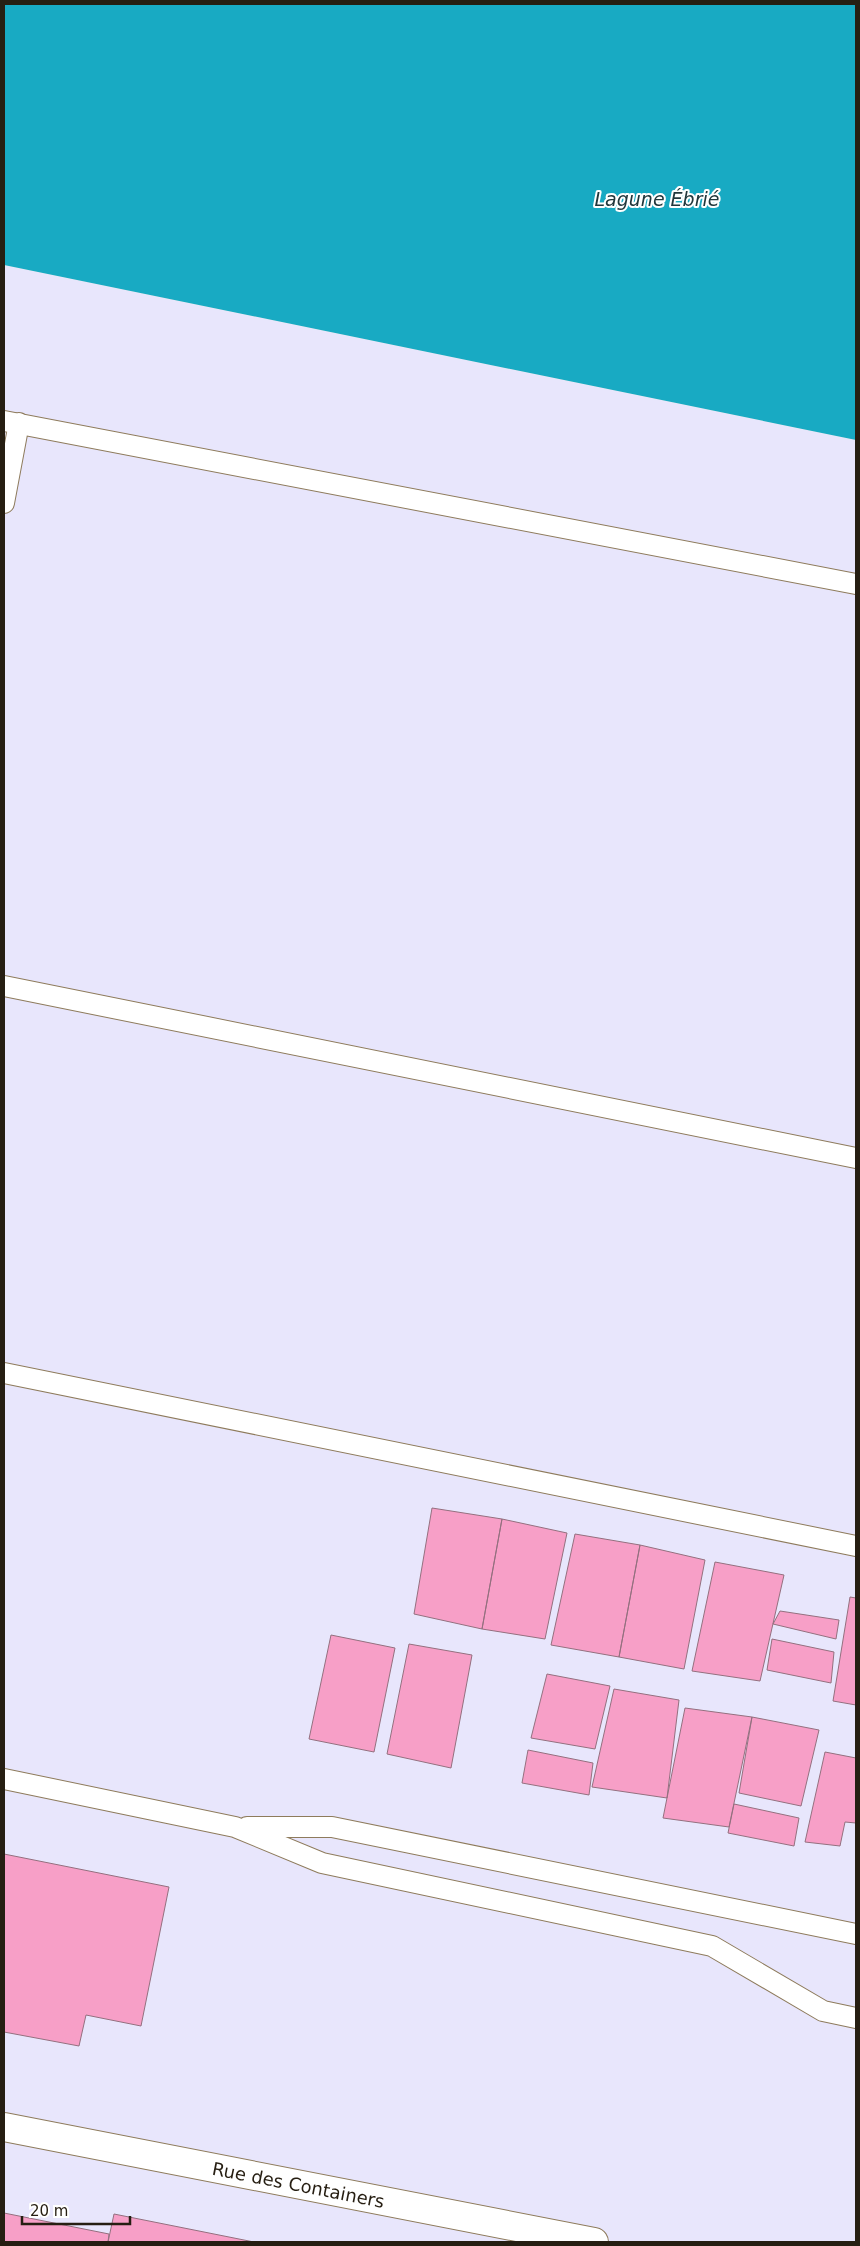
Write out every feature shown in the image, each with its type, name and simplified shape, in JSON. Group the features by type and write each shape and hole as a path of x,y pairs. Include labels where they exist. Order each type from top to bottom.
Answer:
{"street":[{"name":"Rue des Containers","path":"4,2127 594,2242"}],"lane":[{"path":"4,503 11,422 856,584"},
{"path":"4,986 856,1158"},
{"path":"4,1373 856,1546"},
{"path":"4,1779 234,1827 322,1863 712,1946 823,2011 856,2018"},
{"path":"234,1827 332,1827 856,1934"}],"shaded area":[{"path":"4,265 856,440 856,2242 4,2242"}],"water":[{"name":"Lagune Ébrié","path":"4,4 856,4 856,440 4,265"}],"building":[{"path":"432,1508 502,1519 482,1629 414,1614"},
{"path":"502,1519 567,1533 545,1639 482,1629"},
{"path":"575,1534 640,1545 619,1657 551,1645"},
{"path":"640,1545 705,1560 684,1669 619,1657"},
{"path":"715,1562 784,1575 760,1681 692,1671"},
{"path":"850,1597 856,1598 856,1705 833,1701"},
{"path":"780,1611 839,1620 836,1639 773,1624"},
{"path":"331,1635 395,1648 374,1752 309,1739"},
{"path":"772,1639 834,1652 831,1683 767,1670"},
{"path":"409,1644 472,1655 451,1768 387,1754"},
{"path":"547,1674 610,1686 595,1749 531,1738"},
{"path":"614,1689 679,1700 667,1798 592,1787"},
{"path":"685,1708 752,1717 729,1827 663,1818"},
{"path":"752,1717 819,1730 801,1806 739,1793"},
{"path":"528,1750 593,1763 589,1795 522,1783"},
{"path":"825,1752 856,1758 856,1823 845,1822 840,1846 805,1842"},
{"path":"734,1804 799,1818 794,1846 728,1833"},
{"path":"4,1854 169,1887 141,2026 86,2015 79,2046 4,2032"},
{"path":"4,2213 109,2234 108,2242 4,2242"},
{"path":"114,2214 254,2242 108,2242"}]}
